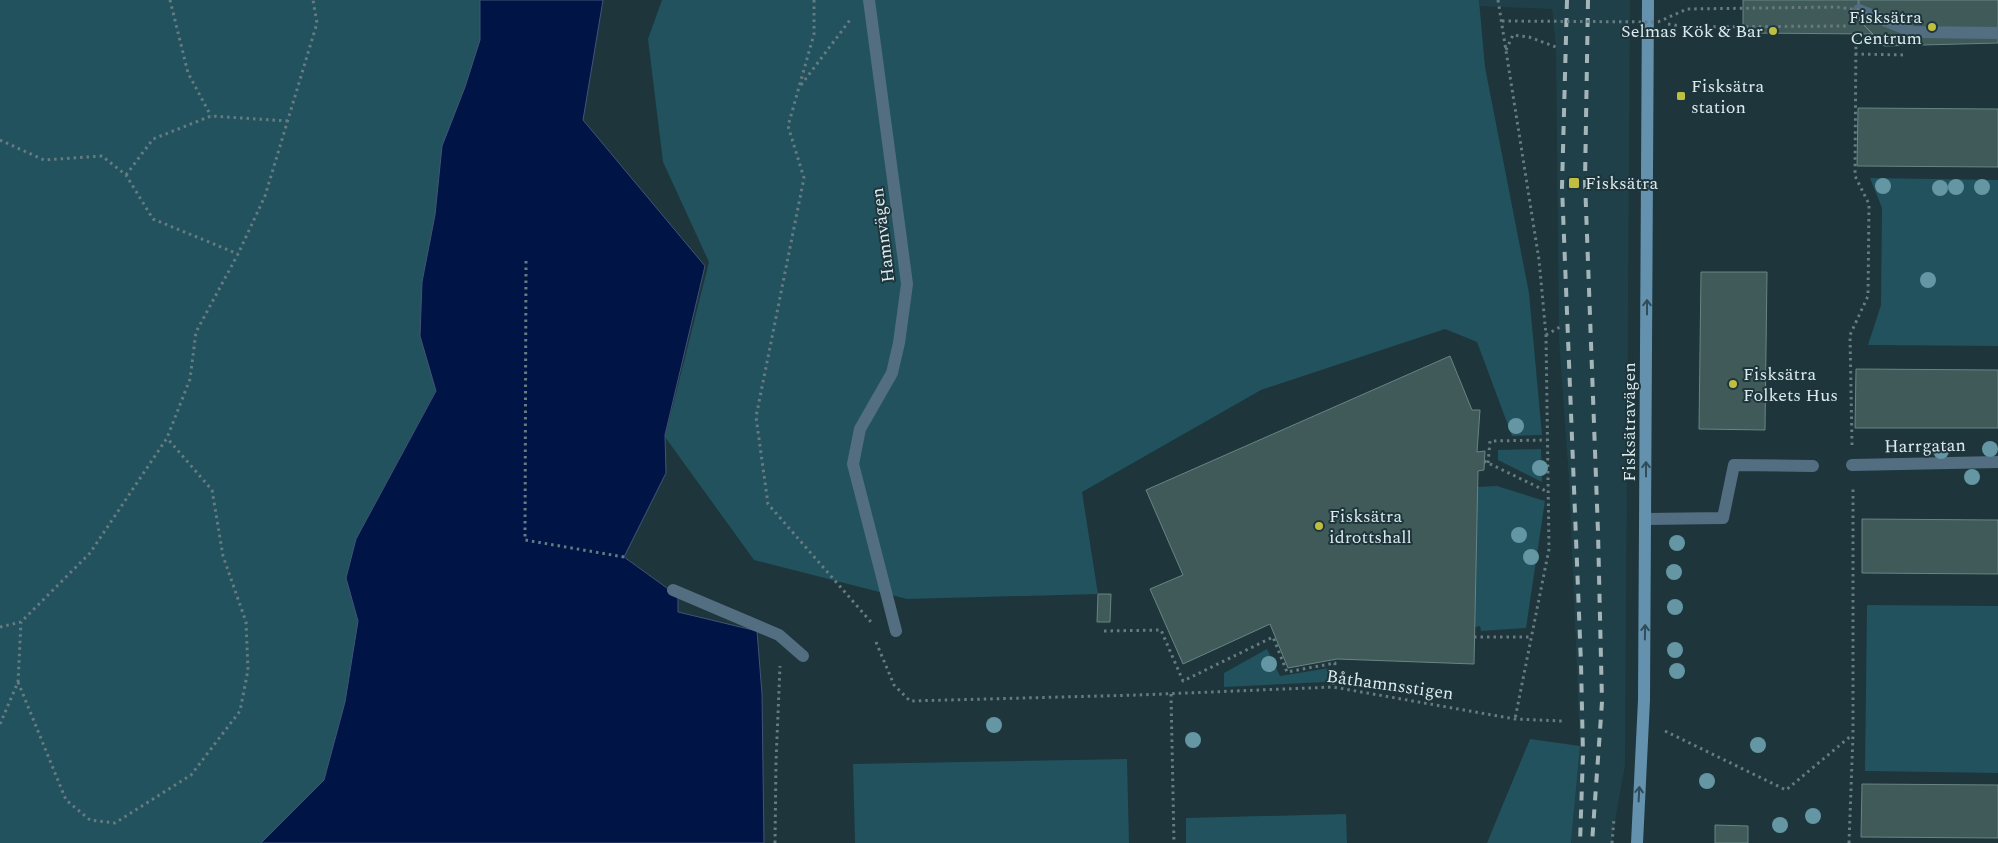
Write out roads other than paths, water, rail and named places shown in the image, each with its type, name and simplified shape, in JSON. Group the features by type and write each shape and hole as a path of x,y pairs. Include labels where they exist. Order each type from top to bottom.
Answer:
{"street":[{"name":"Hamnvägen","path":"869,0 907,284 899,343 892,373 860,429 853,464 896,631"},
{"name":"Fisksätravägen","path":"1637,843 1644,700 1648,0"},
{"path":"1859,10 1913,32 1998,33"},
{"name":"Harrgatan","path":"1852,465 1998,462"},
{"path":"1646,520 1723,518 1734,465 1813,466"},
{"path":"673,590 779,635 803,656"}],"water":[{"path":"480,0 603,0 583,120 705,266 665,435 666,473 624,557 678,596 678,612 757,631 762,694 764,843 261,843 324,780 345,702 358,621 346,578 356,539 436,391 420,336 422,282 435,215 442,146 465,87 480,40"}],"railway":[{"path":"1567,0 1562,187 1581,664 1583,754 1580,843"},
{"path":"1588,0 1585,181 1598,532 1602,702 1592,843"}],"place":[{"name":"Fisksätra Centrum","path":"1932,27"},
{"name":"Selmas Kök & Bar","path":"1773,31"},
{"name":"Fisksätra station","path":"1681,96"},
{"name":"Fisksätra","path":"1574,183"},
{"name":"Fisksätra Folkets Hus","path":"1733,384"},
{"name":"Fisksätra idrottshall","path":"1319,526"}]}
